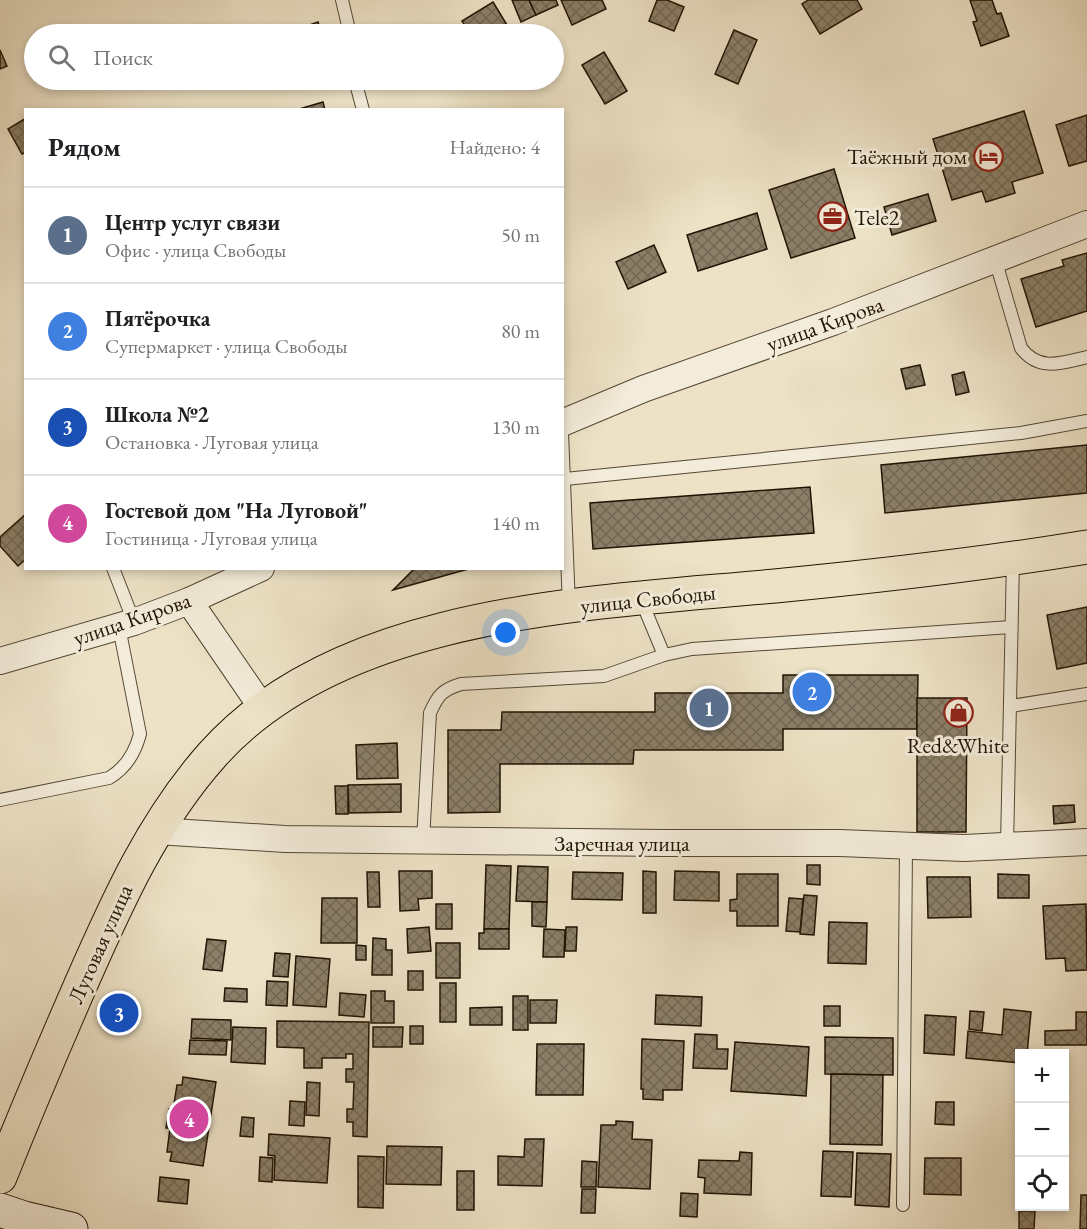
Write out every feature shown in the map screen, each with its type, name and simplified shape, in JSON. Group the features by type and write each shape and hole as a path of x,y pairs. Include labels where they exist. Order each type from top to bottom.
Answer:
{"main road":[{"name":"улица Свободы","path":"234,732 289,690 318,674 376,650 469,625 569,607 891,574 1087,547"},
{"name":"Луговая улица","path":"0,1177 43,1071 127,882 173,805 234,732"}],"street":[{"name":"улица Кирова","path":"564,422 643,389 833,322 1087,224"},
{"name":"улица Кирова","path":"0,661 126,625 189,601 257,570"},
{"path":"189,601 263,709"},
{"name":"Заречная улица","path":"156,831 285,839 840,843 964,848 1087,842"},
{"path":"0,1210 71,1229"}],"lane":[{"path":"342,0 348,24"},
{"path":"358,90 362,108"},
{"path":"995,259 1021,348 1028,357 1038,362 1056,365 1087,357"},
{"path":"565,479 1021,433 1087,421"},
{"path":"564,464 569,607"},
{"path":"1007,846 1013,559"},
{"path":"0,800 109,778 118,773 136,748 140,734 126,625 113,570"},
{"path":"641,599 664,655"},
{"path":"423,841 430,712 437,697 448,688 461,684 604,676 664,655 703,649 1011,627"},
{"path":"1011,706 1087,694"},
{"path":"903,1205 906,847"}],"building":[{"path":"512,0 529,0 536,15 521,22"},
{"path":"529,0 556,0 558,5 536,15"},
{"path":"561,0 602,0 606,9 572,25"},
{"path":"657,0 667,0 684,7 674,31 649,21"},
{"path":"808,0 857,0 862,9 820,34 802,4"},
{"path":"970,0 992,0 997,14 1001,13 1009,36 981,46 973,22 977,21"},
{"path":"493,2 506,24 464,24 462,21"},
{"path":"734,30 757,40 738,84 715,74"},
{"path":"0,50 7,66 0,69"},
{"path":"604,52 627,91 605,104 582,65"},
{"path":"323,102 324,108 302,108"},
{"name":"Таёжный дом","path":"1024,111 1043,173 1012,182 1015,193 986,202 982,191 952,200 933,139"},
{"path":"1087,115 1087,161 1069,166 1056,125"},
{"path":"24,119 24,153 22,154 8,129"},
{"path":"834,169 855,238 791,258 769,190"},
{"path":"928,194 936,221 892,235 884,207"},
{"path":"757,213 767,249 698,271 687,235"},
{"path":"654,245 666,272 628,289 616,262"},
{"path":"1087,253 1087,311 1036,327 1021,279 1064,266 1062,260"},
{"path":"920,365 925,385 906,389 901,369"},
{"path":"964,372 969,392 956,395 952,375"},
{"path":"1087,445 1087,493 885,513 881,465"},
{"path":"810,487 814,533 593,549 590,503"},
{"path":"24,516 24,561 18,566 0,546 0,537"},
{"path":"413,570 465,570 393,590"},
{"path":"1087,607 1087,663 1057,669 1047,615"},
{"path":"783,675 918,675 917,729 783,729 783,750 634,750 633,764 500,764 500,812 448,813 448,730 501,730 502,712 655,712 655,693 783,693"},
{"path":"917,698 967,698 966,832 917,832"},
{"path":"397,743 398,778 357,779 356,745"},
{"path":"401,784 401,812 349,813 348,785"},
{"path":"335,786 348,786 348,814 336,814"},
{"path":"1074,805 1075,822 1054,824 1053,806"},
{"path":"486,865 511,866 509,929 484,929"},
{"path":"807,865 820,865 820,885 807,884"},
{"path":"518,866 548,867 547,902 516,901"},
{"path":"399,871 432,871 432,898 418,899 419,910 400,911"},
{"path":"643,871 656,872 656,913 643,913"},
{"path":"675,871 719,872 719,901 674,900"},
{"path":"367,872 379,872 380,907 368,907"},
{"path":"573,872 623,873 622,900 572,899"},
{"path":"737,874 778,874 778,926 737,926 737,911 730,911 730,900 737,899"},
{"path":"998,874 1029,875 1029,898 998,898"},
{"path":"927,877 970,877 971,917 928,918"},
{"path":"804,895 817,896 814,935 800,934"},
{"path":"322,898 357,898 357,943 321,943"},
{"path":"789,898 803,899 800,932 786,931"},
{"path":"532,902 547,902 546,927 532,926"},
{"path":"436,904 452,904 452,929 436,929"},
{"path":"1086,904 1087,970 1066,971 1065,958 1046,959 1043,906"},
{"path":"829,922 867,923 866,964 828,963"},
{"path":"429,927 431,951 408,953 407,929"},
{"path":"566,927 577,927 576,951 565,951"},
{"path":"484,929 509,929 509,949 479,949 479,933 484,933"},
{"path":"544,929 565,930 564,957 543,957"},
{"path":"373,938 386,939 386,950 392,950 392,975 372,975"},
{"path":"207,939 226,941 222,971 203,969"},
{"path":"436,943 460,943 460,978 436,978"},
{"path":"356,945 366,946 366,960 356,960"},
{"path":"275,953 290,954 288,977 273,976"},
{"path":"296,956 330,959 326,1007 293,1005"},
{"path":"408,971 423,971 423,990 408,990"},
{"path":"267,981 288,982 287,1006 266,1005"},
{"path":"440,983 456,983 456,1022 440,1022"},
{"path":"225,988 247,989 247,1002 224,1001"},
{"path":"371,991 385,991 385,1001 394,1001 394,1023 371,1023"},
{"path":"340,993 366,995 364,1017 339,1015"},
{"path":"656,995 702,997 701,1026 655,1024"},
{"path":"513,996 528,996 528,1030 513,1030"},
{"path":"530,1000 557,1000 556,1023 530,1023"},
{"path":"824,1006 840,1006 840,1026 824,1026"},
{"path":"502,1007 502,1025 470,1025 470,1008"},
{"path":"1004,1009 1031,1012 1027,1049 1015,1049 1015,1063 966,1058 968,1031 1002,1035"},
{"path":"970,1011 984,1012 982,1031 969,1029"},
{"path":"1076,1012 1087,1012 1087,1045 1045,1045 1045,1031 1076,1030"},
{"path":"925,1015 956,1017 954,1055 924,1053"},
{"path":"192,1019 231,1020 231,1040 191,1038"},
{"path":"277,1021 369,1022 367,1137 353,1136 353,1122 347,1122 347,1109 353,1109 354,1082 346,1082 346,1069 353,1069 353,1054 346,1054 346,1058 322,1058 322,1068 304,1068 304,1048 277,1047"},
{"path":"410,1026 423,1026 423,1044 410,1044"},
{"path":"233,1027 266,1028 265,1064 231,1062"},
{"path":"373,1027 403,1027 402,1047 373,1047"},
{"path":"695,1034 717,1035 717,1049 728,1049 727,1069 693,1068"},
{"path":"825,1037 893,1038 893,1075 825,1074"},
{"path":"642,1039 684,1041 682,1090 663,1090 663,1100 643,1099 643,1089 641,1089"},
{"path":"190,1040 227,1041 226,1055 189,1054"},
{"path":"735,1042 809,1047 806,1096 731,1091"},
{"path":"537,1044 584,1044 583,1095 536,1095"},
{"path":"831,1074 883,1075 882,1145 830,1144"},
{"path":"183,1077 216,1082 203,1166 170,1161 172,1152 167,1152 170,1128 166,1128 169,1109 173,1110 177,1085 182,1085"},
{"path":"307,1082 320,1083 319,1116 306,1115"},
{"path":"290,1101 305,1102 304,1126 289,1125"},
{"path":"936,1102 954,1102 954,1125 935,1124"},
{"path":"242,1117 254,1118 253,1137 240,1136"},
{"path":"616,1121 633,1122 632,1139 652,1140 650,1189 598,1187 601,1125 616,1125"},
{"path":"269,1134 330,1138 327,1183 274,1180 275,1156 268,1155"},
{"path":"525,1139 544,1139 542,1186 498,1185 498,1156 524,1157"},
{"path":"387,1146 442,1147 441,1185 386,1184"},
{"path":"823,1151 853,1152 851,1197 821,1196"},
{"path":"740,1152 752,1153 751,1195 704,1193 705,1178 698,1177 699,1160 739,1161"},
{"path":"857,1153 891,1154 889,1207 855,1205"},
{"path":"358,1156 384,1157 383,1208 358,1207"},
{"path":"260,1157 273,1158 272,1182 259,1181"},
{"path":"925,1158 961,1158 961,1195 924,1194"},
{"path":"582,1161 597,1162 596,1187 581,1187"},
{"path":"457,1171 474,1171 474,1210 457,1210"},
{"path":"160,1177 189,1180 187,1204 158,1201"},
{"path":"582,1189 596,1189 595,1213 581,1213"},
{"path":"681,1193 698,1194 697,1217 680,1216"},
{"path":"1081,1195 1087,1195 1087,1229 1080,1229"},
{"path":"1019,1211 1035,1211 1034,1229 1019,1229"}],"place":[{"name":"Таёжный дом","path":"988,156"},
{"name":"Tele2","path":"833,217"},
{"name":"Пятёрочка","path":"812,692"},
{"name":"Центр услуг связи","path":"709,708"},
{"name":"Red&White","path":"958,713"},
{"name":"Школа №2","path":"119,1013"},
{"name":"Гостевой дом \"На Луговой\"","path":"189,1119"}]}
